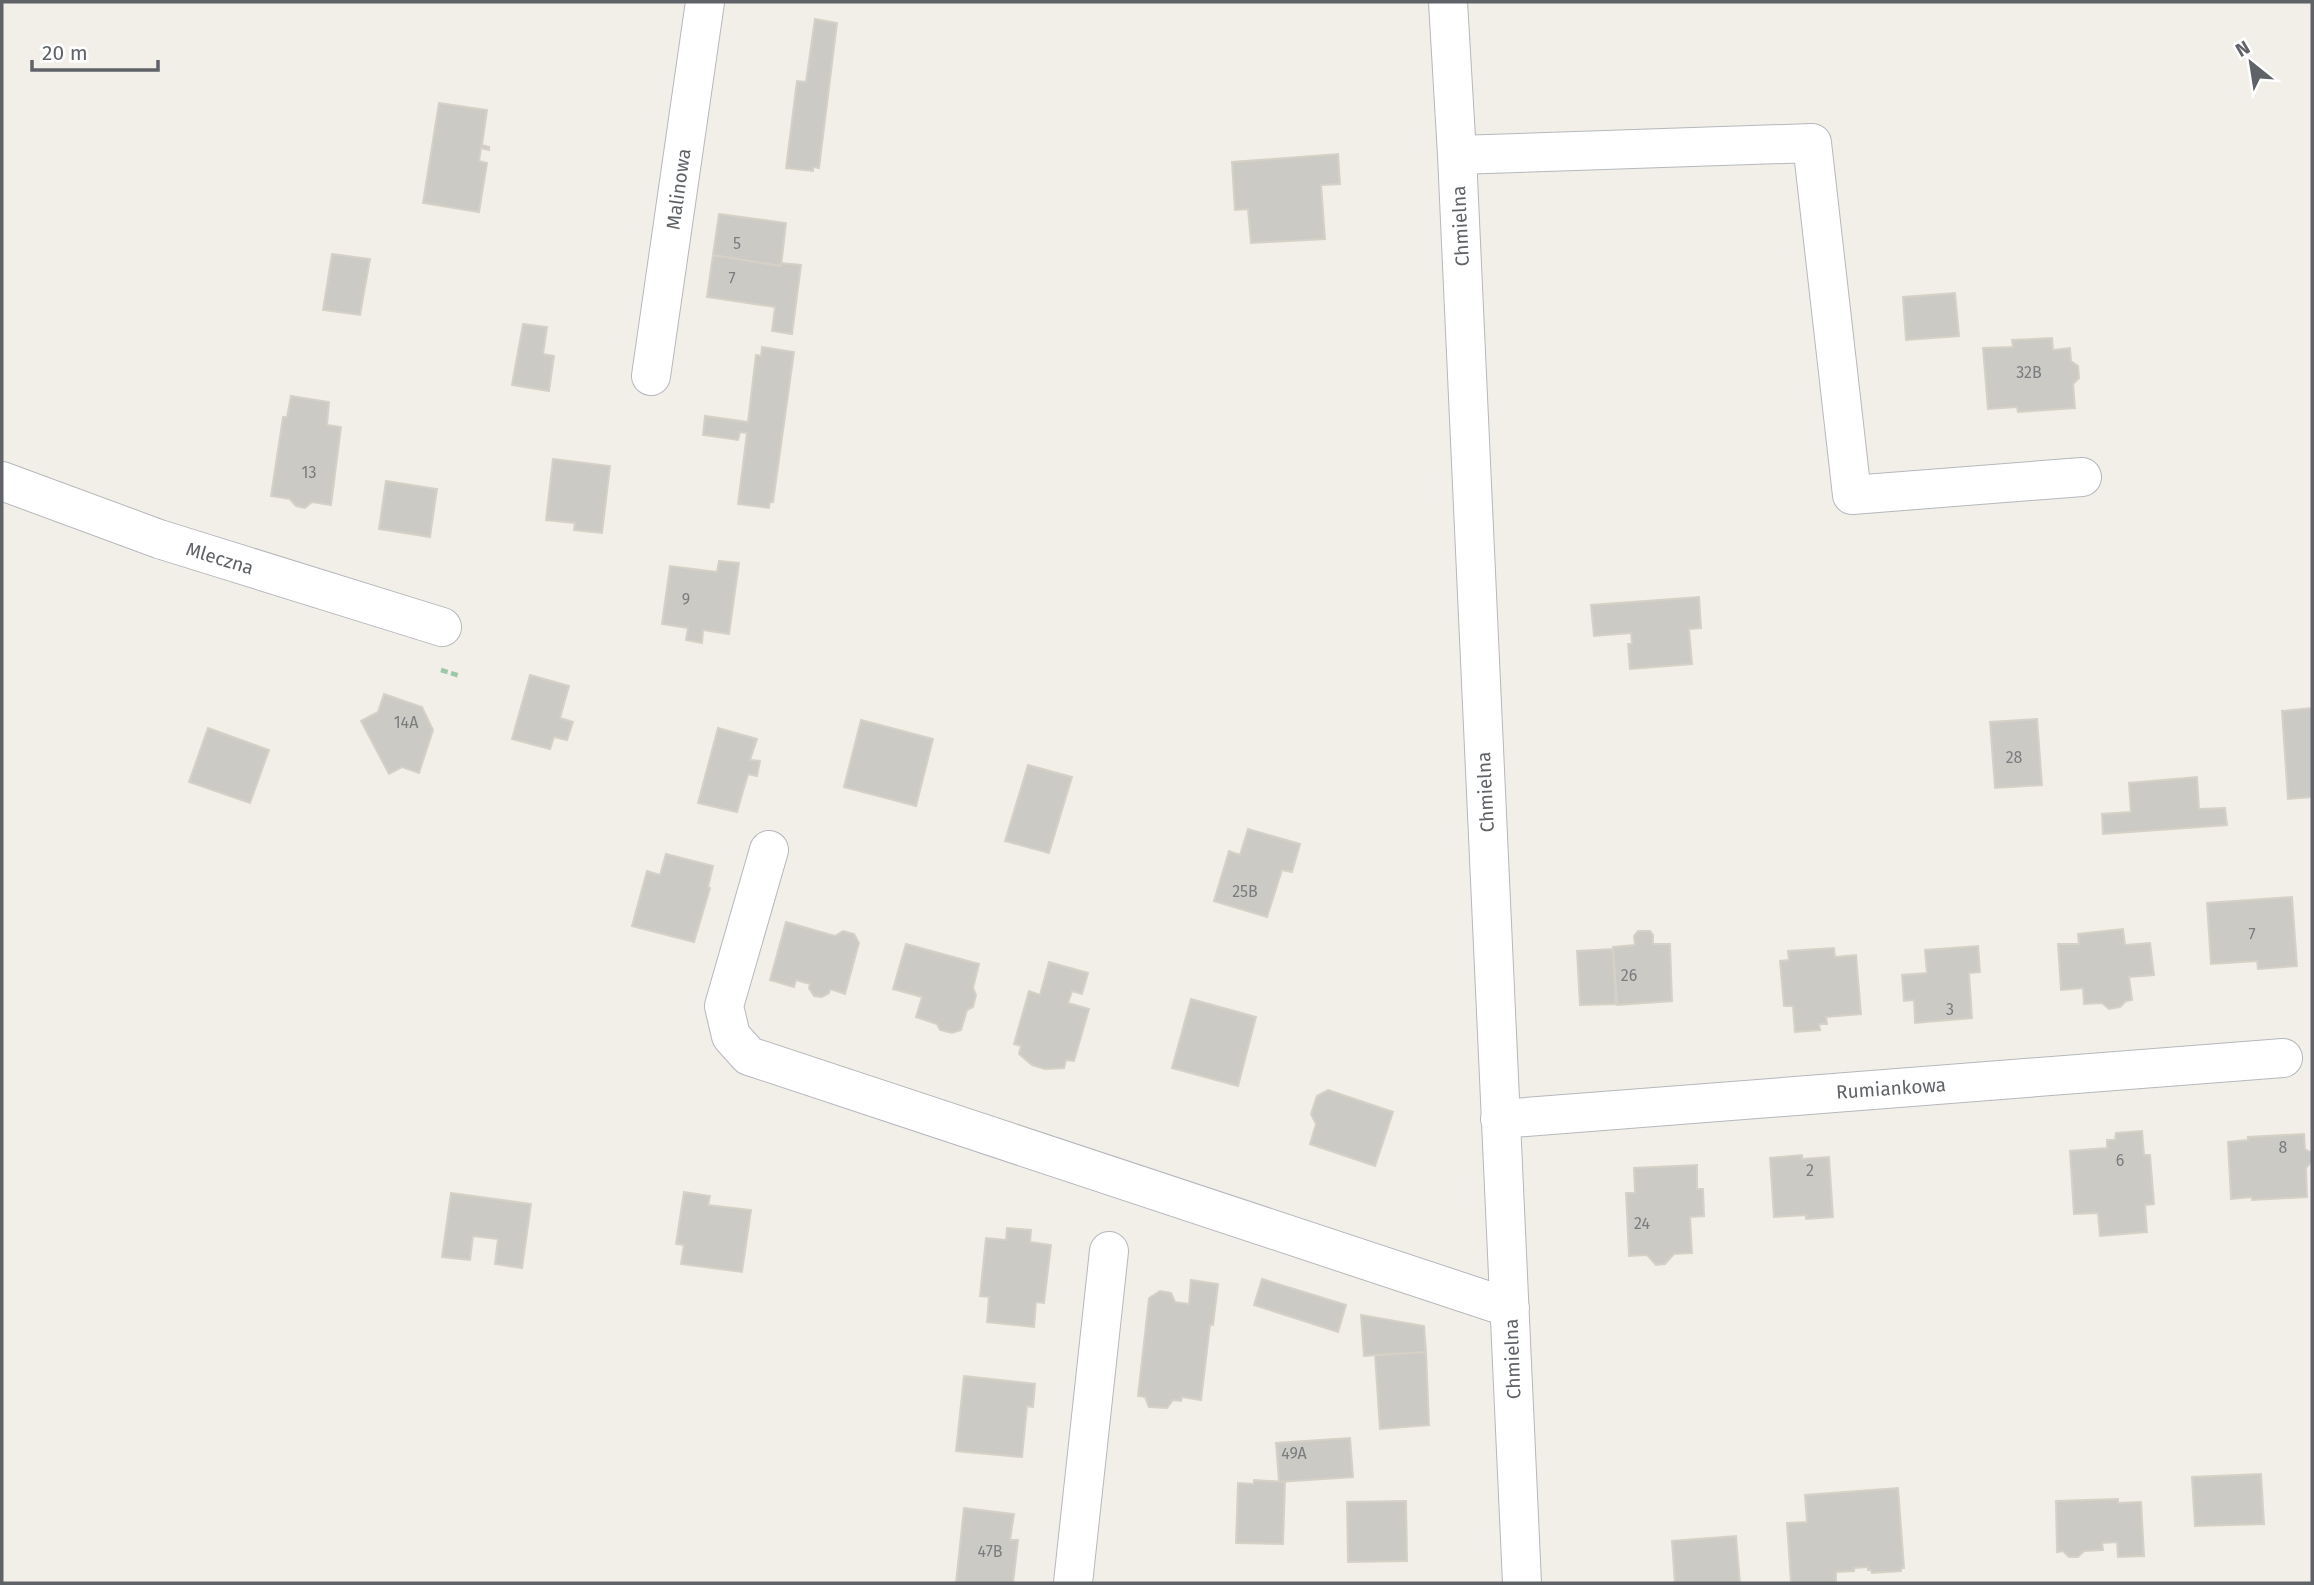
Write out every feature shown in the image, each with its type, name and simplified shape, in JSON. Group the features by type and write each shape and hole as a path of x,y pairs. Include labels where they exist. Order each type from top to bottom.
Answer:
{"street":[{"name":"Malinowa","path":"651,376 705,2"},
{"name":"Chmielna","path":"1448,2 1522,1583"},
{"path":"1457,155 1812,143 1852,495 2082,477"},
{"name":"Mleczna","path":"2,481 159,539 442,627"},
{"path":"769,850 724,1006 731,1036 749,1056 1510,1308"},
{"name":"Rumiankowa","path":"1500,1118 2283,1058"},
{"path":"1073,1583 1109,1251"}],"building":[{"path":"815,19 837,23 819,168 813,167 813,171 786,168 797,81 806,82"},
{"path":"439,103 487,110 482,145 489,147 489,150 481,148 479,161 487,163 479,212 423,203"},
{"path":"1338,154 1340,184 1321,185 1325,239 1251,243 1248,209 1235,210 1232,162"},
{"path":"719,214 786,223 781,266 713,255"},
{"path":"332,254 370,259 360,315 323,310"},
{"path":"713,255 781,266 781,263 801,265 792,334 772,331 775,307 707,297"},
{"path":"1955,293 1959,336 1906,340 1903,297"},
{"path":"523,324 547,327 543,354 554,356 549,391 512,385"},
{"path":"2052,338 2053,350 2070,348 2071,361 2078,366 2079,378 2073,384 2075,408 2018,412 2017,407 1988,409 1983,348 2013,347 2012,340"},
{"path":"762,347 794,352 773,502 770,502 769,508 738,504 747,433 740,432 738,440 703,435 705,416 748,422 756,355 761,356"},
{"path":"291,396 329,402 327,425 341,427 331,505 312,502 305,508 296,506 290,499 271,496 283,417 287,417"},
{"path":"553,459 610,466 602,533 574,530 575,523 546,520"},
{"path":"386,481 437,489 430,537 379,529"},
{"path":"719,561 739,563 729,634 703,630 702,643 686,640 688,628 662,624 670,566 717,572"},
{"path":"1699,597 1701,628 1689,629 1692,664 1630,669 1628,644 1632,644 1631,633 1594,636 1591,605"},
{"path":"530,675 569,686 560,718 573,722 567,740 554,737 550,749 512,739"},
{"path":"384,694 422,707 433,730 419,773 402,767 389,774 361,721 378,712"},
{"path":"2312,708 2312,797 2288,799 2282,711"},
{"path":"2037,719 2042,785 1995,788 1990,722"},
{"path":"861,720 933,739 916,806 844,787"},
{"path":"208,728 269,750 250,803 189,782"},
{"path":"718,728 757,739 750,760 760,761 757,776 748,774 737,812 698,803"},
{"path":"1028,765 1072,777 1049,853 1005,841"},
{"path":"2197,777 2199,809 2225,808 2227,825 2103,834 2102,814 2131,812 2129,783"},
{"path":"1248,829 1300,844 1292,872 1282,870 1267,917 1214,901 1229,851 1240,855"},
{"path":"666,854 713,866 708,887 710,888 694,942 632,926 647,871 660,875"},
{"path":"2292,897 2297,966 2258,969 2257,961 2211,964 2207,903"},
{"path":"786,922 835,936 843,931 854,934 859,943 845,994 830,989 829,993 822,997 814,996 809,988 810,984 796,980 794,987 770,980"},
{"path":"2123,929 2125,945 2150,943 2154,975 2129,977 2132,1000 2126,1001 2120,1007 2109,1009 2102,1003 2084,1004 2083,988 2061,990 2058,944 2079,944 2078,934"},
{"path":"1638,931 1650,931 1653,944 1670,944 1672,1001 1617,1005 1613,947 1635,945 1634,936"},
{"path":"906,944 979,964 973,988 976,995 973,1007 967,1010 961,1030 952,1033 940,1030 937,1024 916,1017 922,997 893,989"},
{"path":"1978,946 1980,972 1969,973 1972,1018 1915,1023 1914,1000 1904,1001 1902,975 1927,973 1925,950"},
{"path":"1834,948 1835,957 1856,955 1861,1014 1826,1017 1827,1024 1819,1024 1820,1030 1795,1032 1793,1006 1784,1006 1780,961 1789,960 1788,951"},
{"path":"1613,949 1616,1004 1580,1005 1577,951"},
{"path":"1049,962 1088,973 1082,994 1072,991 1068,1003 1089,1009 1074,1061 1066,1060 1064,1068 1045,1069 1032,1065 1019,1054 1021,1046 1014,1044 1029,991 1040,995"},
{"path":"1191,999 1256,1017 1238,1086 1172,1068"},
{"path":"1328,1090 1393,1112 1375,1166 1310,1144 1316,1124 1311,1114 1317,1096"},
{"path":"2142,1131 2144,1155 2150,1155 2154,1204 2145,1205 2147,1232 2100,1236 2098,1213 2074,1214 2070,1151 2107,1148 2107,1140 2115,1140 2116,1133"},
{"path":"2304,1134 2305,1149 2312,1153 2312,1161 2306,1168 2307,1197 2231,1199 2228,1142 2248,1140 2248,1137"},
{"path":"1802,1155 1802,1159 1829,1157 1833,1217 1774,1217 1770,1158"},
{"path":"1697,1165 1697,1189 1703,1189 1704,1216 1690,1217 1692,1253 1674,1254 1665,1264 1656,1265 1647,1255 1629,1256 1626,1193 1635,1193 1634,1168"},
{"path":"684,1192 710,1196 708,1205 751,1210 742,1272 681,1264 684,1245 676,1244"},
{"path":"451,1193 531,1204 522,1268 495,1264 498,1239 473,1236 470,1260 442,1257"},
{"path":"1007,1228 1031,1230 1030,1242 1051,1245 1044,1303 1036,1302 1034,1327 987,1322 989,1297 980,1296 986,1238 1006,1240"},
{"path":"1262,1279 1346,1305 1338,1332 1254,1305"},
{"path":"1191,1280 1218,1284 1201,1400 1182,1397 1181,1401 1173,1400 1167,1408 1149,1407 1145,1397 1138,1396 1149,1298 1160,1291 1171,1293 1175,1302 1189,1304"},
{"path":"1361,1315 1424,1326 1426,1352 1364,1356"},
{"path":"1426,1352 1429,1425 1380,1429 1375,1355"},
{"path":"964,1376 1035,1384 1033,1407 1027,1406 1022,1457 956,1451"},
{"path":"1350,1438 1353,1477 1279,1482 1276,1443"},
{"path":"2261,1474 2264,1524 2195,1526 2192,1477"},
{"path":"1254,1480 1285,1482 1283,1544 1236,1543 1238,1483 1254,1484"},
{"path":"1898,1488 1904,1568 1901,1568 1901,1571 1872,1573 1868,1567 1854,1568 1854,1571 1836,1572 1836,1583 1791,1583 1787,1523 1807,1522 1805,1495"},
{"path":"2118,1499 2118,1503 2141,1502 2144,1556 2118,1557 2117,1542 2102,1543 2103,1550 2084,1551 2078,1557 2069,1557 2063,1551 2057,1552 2056,1501"},
{"path":"1406,1501 1407,1561 1348,1562 1347,1502"},
{"path":"964,1508 1014,1514 1010,1540 1018,1540 1013,1583 956,1583"},
{"path":"1736,1536 1740,1583 1675,1583 1672,1541"}]}
